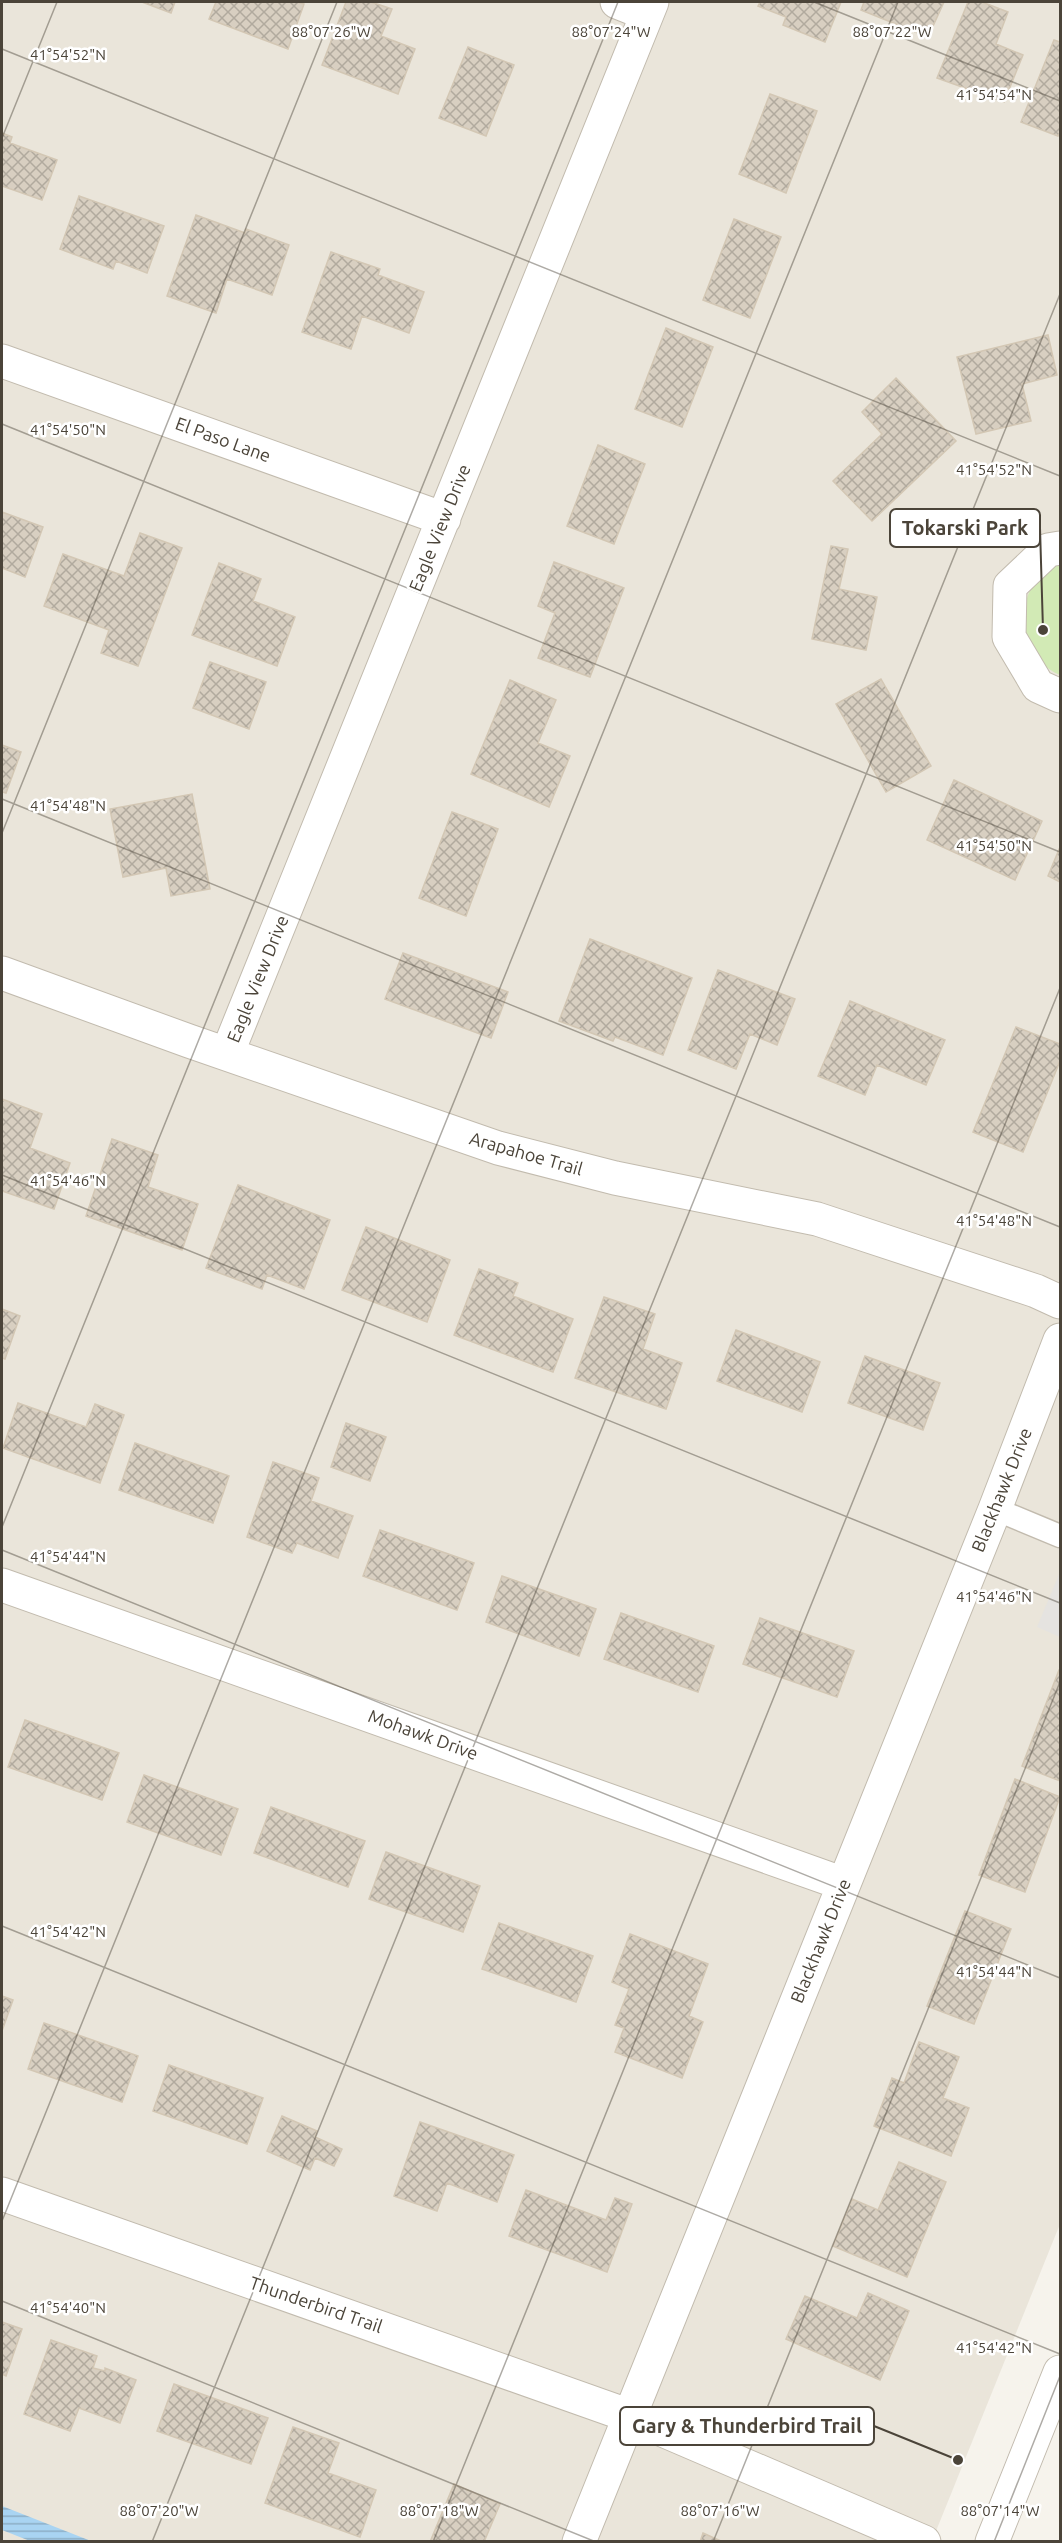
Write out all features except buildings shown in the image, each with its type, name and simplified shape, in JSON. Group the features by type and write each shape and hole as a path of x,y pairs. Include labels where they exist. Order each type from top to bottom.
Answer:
{"street":[{"path":"617,2 649,8"},
{"name":"Eagle View Drive","path":"227,1054 649,8"},
{"name":"El Paso Lane","path":"2,361 444,519"},
{"path":"1060,548 1048,550 1010,586 1009,637 1038,686 1060,696"},
{"name":"Arapahoe Trail","path":"2,973 498,1148 615,1178 817,1218 1036,1291 1060,1302"},
{"name":"Blackhawk Drive","path":"579,2541 995,1509 1060,1340"},
{"name":"Mohawk Drive","path":"2,1585 844,1884"},
{"name":"Thunderbird Trail","path":"2,2194 630,2416 924,2541"},
{"path":"992,2541 1060,2372"}],"lane":[{"path":"995,1509 1060,1536"}],"shaded area":[{"path":"2,2 1060,2 1060,2224 932,2541 2,2542"},
{"path":"1060,1572 1060,1637 1037,1627"}],"green space":[{"path":"1060,562 1060,675 1041,662 1034,652 1025,630 1024,618 1028,595 1033,585"}],"water":[{"path":"2,2506 91,2541 30,2541 2,2530"}],"place":[{"name":"Tokarski Park","path":"1043,630"},
{"name":"Gary & Thunderbird Trail","path":"958,2460"}]}
